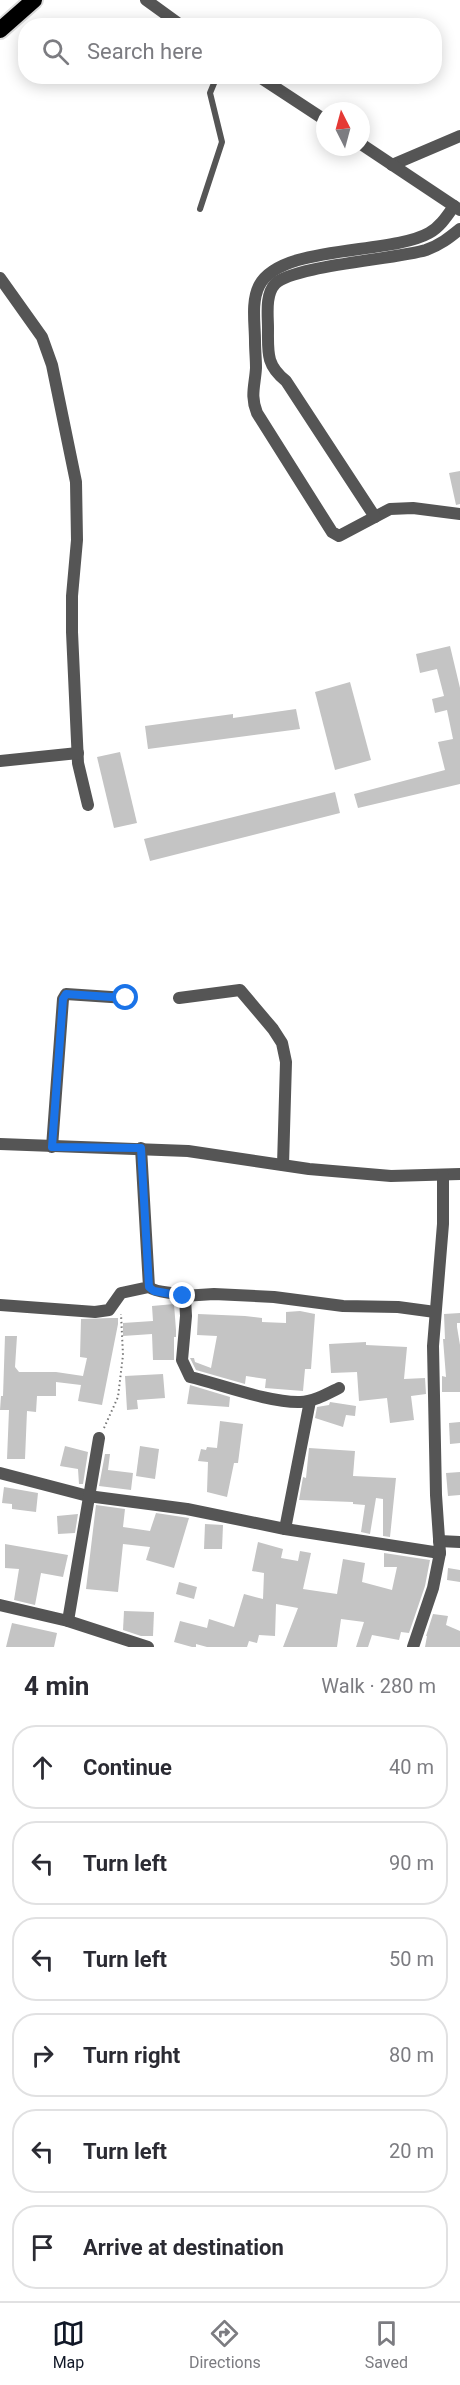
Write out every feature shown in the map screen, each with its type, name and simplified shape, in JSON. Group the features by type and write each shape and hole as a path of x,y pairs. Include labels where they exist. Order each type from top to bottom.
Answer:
{"highway":[{"path":"0,30 34,0"}],"street":[{"path":"146,0 171,18"},
{"path":"270,84 316,114"},
{"path":"392,165 460,136"},
{"path":"370,150 457,208 442,223 423,236 285,264 271,270 259,287 255,300 256,371 252,384 253,403 332,532 339,536 390,509 413,508 460,514"},
{"path":"375,517 286,381 272,367 268,353 268,302 273,286 281,279 424,250 446,242 460,229"},
{"path":"0,278 42,337 52,365 75,472 77,540 72,596 72,632 78,753 83,793 88,805"},
{"path":"0,761 78,753"},
{"path":"178,998 240,990 278,1036 286,1062 284,1165"},
{"path":"52,1147 63,999 66,994 126,998"},
{"path":"0,1144 188,1151 284,1165 391,1176 460,1174"},
{"path":"141,1148 149,1287 154,1291 183,1296 214,1294 274,1297 343,1306 398,1307 435,1312"},
{"path":"413,1647 433,1588 439,1547 434,1357 435,1312 443,1224 443,1175"},
{"path":"0,1305 95,1312 109,1310 121,1293 149,1287"},
{"path":"183,1296 186,1301 186,1316 182,1360 190,1377 299,1402 310,1401 339,1388"},
{"path":"285,1529 310,1401"},
{"path":"68,1622 99,1438"},
{"path":"0,1473 88,1496 187,1509 285,1529 439,1547 460,1542"},
{"path":"0,1605 68,1622 148,1647"}],"lane":[{"path":"200,209 222,142 210,93 214,84"}],"path":[{"path":"99,1438 118,1397 123,1345 121,1314 116,1303"}],"building":[{"path":"460,471 460,504 456,505 449,473"},
{"path":"450,646 460,688 460,784 358,808 354,794 445,770 438,742 453,739 447,710 435,713 432,699 444,696 437,669 420,673 416,654"},
{"path":"350,682 371,760 335,770 315,692"},
{"path":"296,709 300,729 148,749 145,726 233,714 233,718"},
{"path":"120,752 137,823 114,828 97,757"},
{"path":"335,792 340,813 150,861 144,839"},
{"path":"174,1304 176,1337 174,1337 174,1360 153,1360 152,1334 123,1336 123,1323 153,1321 152,1306"},
{"path":"300,1311 315,1314 311,1369 305,1369 303,1391 265,1388 266,1379 246,1376 245,1384 196,1370 190,1358 211,1368 217,1336 197,1335 198,1314 245,1316 262,1318 262,1322 286,1323 286,1312"},
{"path":"460,1313 460,1323 457,1323 457,1327 460,1345 460,1392 442,1392 442,1376 446,1377 444,1314"},
{"path":"118,1318 102,1405 78,1401 81,1385 56,1382 56,1396 37,1396 36,1412 27,1411 25,1459 7,1459 9,1410 0,1410 1,1396 3,1396 5,1336 17,1336 15,1367 19,1372 56,1372 83,1376 87,1358 80,1357 81,1319"},
{"path":"366,1342 366,1345 407,1347 404,1379 425,1378 426,1394 411,1396 414,1420 390,1423 387,1398 359,1401 357,1372 331,1373 329,1344"},
{"path":"163,1374 165,1398 137,1400 138,1409 127,1410 125,1376"},
{"path":"190,1385 230,1397 229,1407 187,1404"},
{"path":"330,1402 356,1406 355,1416 346,1415 343,1427 315,1418 317,1407 329,1405"},
{"path":"220,1421 243,1424 238,1463 234,1463 227,1497 207,1492 208,1462 198,1461 201,1449 217,1448"},
{"path":"460,1422 460,1443 450,1444 449,1423"},
{"path":"65,1446 88,1452 83,1484 79,1484 78,1469 60,1466"},
{"path":"140,1446 159,1449 155,1479 136,1476"},
{"path":"309,1448 355,1451 353,1476 396,1478 390,1537 383,1536 383,1499 376,1498 370,1534 361,1532 365,1505 353,1504 353,1502 299,1500 303,1477 306,1478"},
{"path":"105,1454 110,1454 108,1470 133,1473 131,1490 99,1486"},
{"path":"460,1472 460,1495 448,1496 446,1473"},
{"path":"4,1487 38,1493 36,1512 12,1509 12,1504 2,1503"},
{"path":"96,1505 125,1509 123,1527 150,1531 156,1513 189,1518 174,1568 146,1560 150,1547 123,1544 118,1592 86,1589"},
{"path":"78,1514 75,1533 58,1534 57,1516"},
{"path":"205,1524 223,1525 222,1549 204,1549"},
{"path":"258,1542 283,1549 281,1558 298,1561 300,1551 311,1553 303,1589 337,1594 343,1559 365,1563 362,1582 392,1590 397,1567 384,1567 384,1553 430,1560 425,1586 409,1633 401,1632 399,1640 372,1635 368,1647 356,1647 364,1622 341,1619 337,1647 283,1647 298,1608 276,1604 275,1636 259,1635 257,1643 249,1641 247,1647 207,1647 196,1644 196,1647 192,1647 174,1642 180,1621 207,1628 209,1619 234,1627 244,1594 263,1599 264,1573 252,1571"},
{"path":"5,1544 68,1555 63,1577 41,1573 35,1605 14,1600 19,1569 5,1568"},
{"path":"448,1568 460,1570 460,1582 447,1580"},
{"path":"179,1582 197,1587 194,1599 176,1594"},
{"path":"124,1611 154,1612 153,1636 141,1636 123,1630"},
{"path":"433,1614 448,1616 446,1625 460,1631 460,1647 425,1647"},
{"path":"12,1623 57,1633 54,1647 6,1647"}],"route":[{"path":"126,998 66,994 63,999 52,1147 141,1148 149,1287 154,1291 183,1296"}]}
